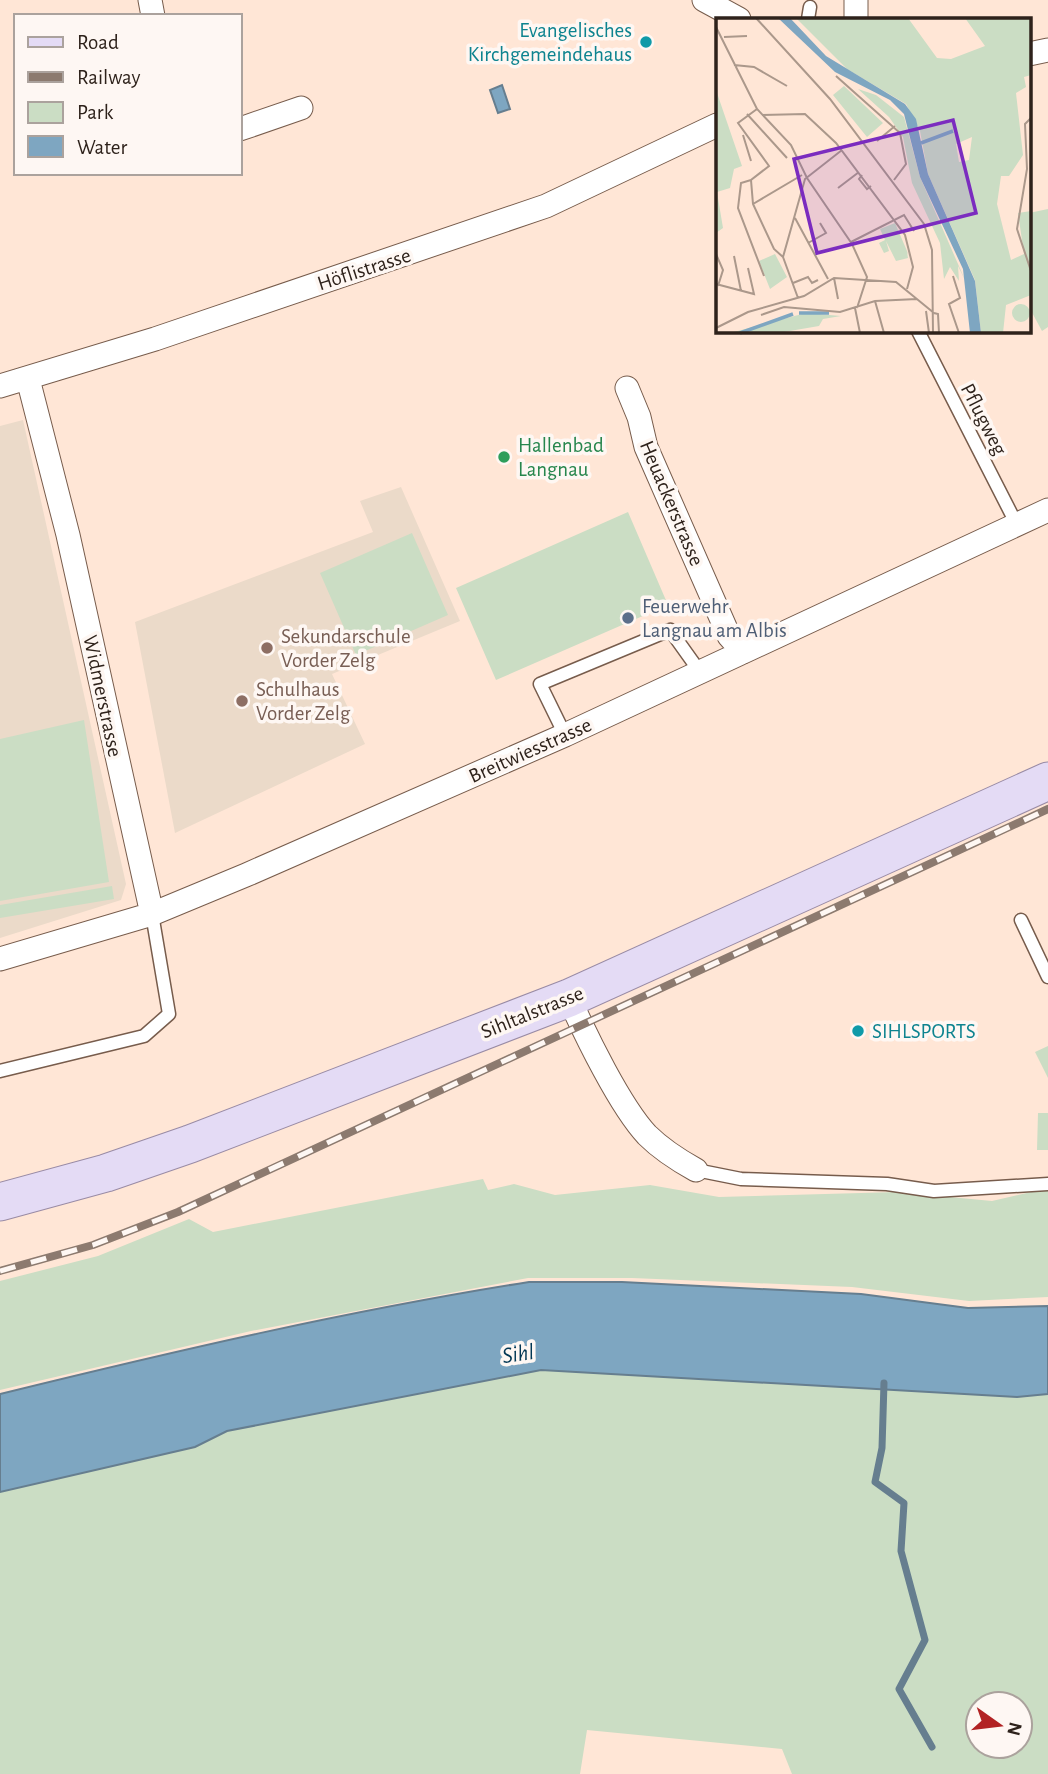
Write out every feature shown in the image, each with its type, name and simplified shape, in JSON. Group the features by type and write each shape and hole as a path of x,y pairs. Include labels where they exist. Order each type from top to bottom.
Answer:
{"main road":[{"name":"Sihltalstrasse","path":"0,1202 95,1176 190,1144 569,998 1048,781"}],"street":[{"path":"704,0 737,18"},
{"path":"856,0 856,18"},
{"path":"1030,54 1048,50"},
{"path":"242,128 301,108"},
{"name":"Höflistrasse","path":"0,386 155,339 546,206 716,125"},
{"name":"Widmerstrasse","path":"28,379 68,535 152,914"},
{"name":"Heuackerstrasse","path":"627,388 652,460 729,636 743,652"},
{"name":"Breitwiesstrasse","path":"0,959 152,914 565,735 1048,510"},
{"path":"569,998 612,1081 645,1133 670,1156 696,1170"}],"lane":[{"name":"Pflugweg","path":"919,332 1017,525"},
{"path":"565,735 540,684 670,630 700,672"},
{"name":"Widmerstrasse","path":"0,1071 144,1036 169,1014 152,914"},
{"path":"1021,920 1048,977"},
{"path":"696,1170 741,1179 887,1185 912,1189 964,1191 1048,1184"}],"shaded area":[{"path":"23,420 126,884 121,900 0,938 0,426"},
{"name":"Sekundarschule Vorder Zelg","path":"401,487 460,621 332,674 365,744 175,833 135,622 373,532 360,501"}],"green space":[{"path":"1048,209 1048,327 1042,331 1030,309 1030,213"},
{"path":"628,512 668,605 496,680 456,588"},
{"path":"412,533 448,615 356,655 320,573"},
{"path":"84,720 109,882 0,901 0,739"},
{"path":"112,886 114,899 0,918 0,905"},
{"path":"1048,1046 1048,1078 1035,1052"},
{"path":"1038,1113 1048,1113 1048,1150 1037,1150"},
{"path":"483,1179 488,1190 514,1184 555,1195 650,1185 719,1197 897,1192 992,1201 1048,1188 1048,1297 969,1301 852,1287 632,1278 528,1278 251,1331 0,1390 0,1281 98,1256 189,1219 213,1232"},
{"path":"541,1370 1017,1397 1048,1394 1048,1774 792,1774 782,1749 587,1730 580,1774 0,1774 0,1492 195,1447 226,1431"}],"water":[{"path":"502,85 510,109 498,113 490,90"},
{"name":"Sihl","path":"529,1282 622,1282 861,1294 968,1308 1048,1306 1048,1394 1017,1397 541,1370 227,1431 195,1447 0,1492 0,1394 263,1332"}],"waterway":[{"path":"884,1383 882,1448 875,1482 904,1503 901,1551 925,1640 899,1689 932,1747"}],"railway":[{"path":"0,1271 93,1245 178,1212 1048,809"}],"place":[{"name":"Evangelisches Kirchgemeindehaus","path":"646,42"},
{"name":"Hallenbad Langnau","path":"504,457"},
{"name":"Feuerwehr Langnau am Albis","path":"628,618"},
{"name":"Sekundarschule Vorder Zelg","path":"267,648"},
{"name":"Schulhaus Vorder Zelg","path":"242,701"},
{"name":"SIHLSPORTS","path":"858,1031"}]}
